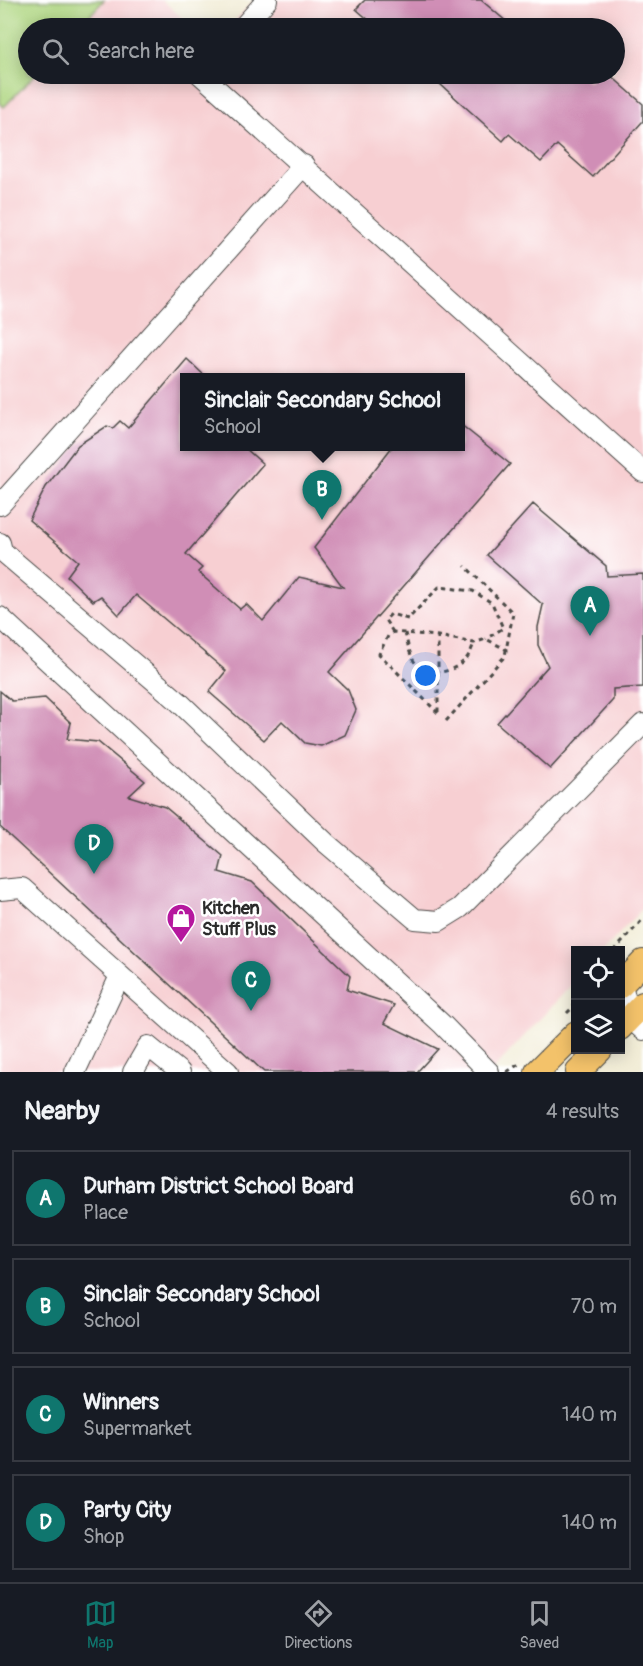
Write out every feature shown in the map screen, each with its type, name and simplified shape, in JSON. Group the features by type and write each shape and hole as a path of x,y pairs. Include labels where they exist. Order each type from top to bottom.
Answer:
{"main road":[{"path":"625,981 643,962"},
{"path":"537,1072 571,1038"},
{"path":"578,1072 596,1054"}],"lane":[{"path":"251,18 267,0"},
{"path":"212,84 643,472"},
{"path":"0,505 304,165"},
{"path":"0,543 2,551 178,701 326,843 415,919 439,921 460,908 643,724"},
{"path":"0,617 443,1025 489,1072"},
{"path":"0,890 22,888 228,1072"},
{"path":"75,1072 120,976"},
{"path":"625,996 634,1020"},
{"path":"133,1072 148,1046 180,1072"}],"path":[{"path":"446,721 506,656 513,613 465,566"},
{"path":"393,632 386,620 391,614 408,619 440,587 473,591 492,603 503,628 486,639 474,643 438,636 393,632 388,636 379,654 438,713 438,636"},
{"path":"405,633 409,653 420,668 430,673 456,668 467,659 474,643"},
{"path":"486,639 507,650"},
{"path":"615,946 643,919"}],"shaded area":[{"path":"0,0 162,0 182,18 18,18 18,84 625,84 625,18 237,18 254,0 643,0 643,908 608,946 571,946 571,985 491,1072 0,1072"}],"green space":[{"path":"0,0 104,0 87,18 18,18 18,84 26,84 4,107 0,103"}],"building":[{"path":"365,0 481,0 502,18 366,18 356,9"},
{"path":"440,84 620,84 643,104 643,121 593,177 557,145 541,162 509,134 503,141"},
{"path":"187,359 202,373 180,373 180,451 248,451 263,464 186,554 202,568 198,572 240,609 246,604 263,621 299,577 343,587 314,548 389,451 465,451 465,428 510,464 329,672 348,690 356,710 345,735 321,746 305,743 282,721 264,740 209,692 226,671 136,595 119,615 101,596 93,601 67,576 78,561 29,520 46,487 78,445 107,426 113,428 120,421 128,428"},
{"path":"533,504 606,566 607,576 643,574 643,687 613,689 613,700 550,769 497,723 548,666 538,645 538,627 543,605 487,555"},
{"path":"0,691 12,701 45,698 71,723 67,739 98,742 145,781 129,796 165,807 223,856 219,872 252,882 350,976 347,990 394,1005 384,1023 438,1049 417,1072 264,1072 0,827"}],"place":[{"name":"Sinclair Secondary School","path":"322,520"},
{"name":"Durham District School Board","path":"590,636"},
{"name":"Party City","path":"94,874"},
{"name":"Kitchen Stuff Plus","path":"181,944"},
{"name":"Winners","path":"251,1011"}]}
